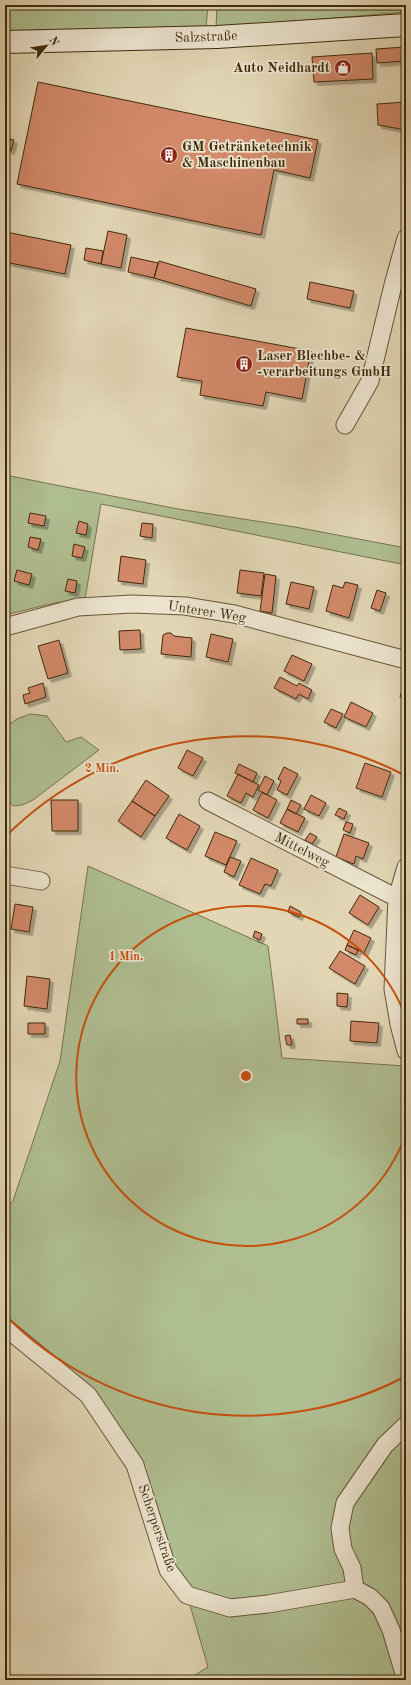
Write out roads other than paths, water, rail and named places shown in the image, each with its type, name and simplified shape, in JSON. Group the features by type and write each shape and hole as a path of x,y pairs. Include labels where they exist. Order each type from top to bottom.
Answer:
{"main road":[{"name":"Salzstraße","path":"5,42 217,36 406,25"}],"street":[{"path":"345,424 370,381 392,285 406,238"},
{"name":"Unterer Weg","path":"5,627 78,607 132,604 185,606 234,614 406,660"},
{"name":"Mittelweg","path":"208,801 397,898"},
{"path":"406,867 397,898 393,989 406,1051"},
{"path":"5,875 41,881"},
{"name":"Scherperstraße","path":"5,1326 88,1395 135,1465 168,1570 187,1595 230,1608 268,1604 355,1589"},
{"path":"406,1425 385,1445 345,1503 340,1528 343,1549 352,1568 355,1589 370,1597 381,1608 391,1630 406,1680"}],"place":[{"name":"Auto Neidhardt","path":"343,68"},
{"name":"GM Getränketechnik & Maschinenbau","path":"169,155"},
{"name":"Laser Blechbe- & -verarbeitungs GmbH","path":"244,364"}]}
